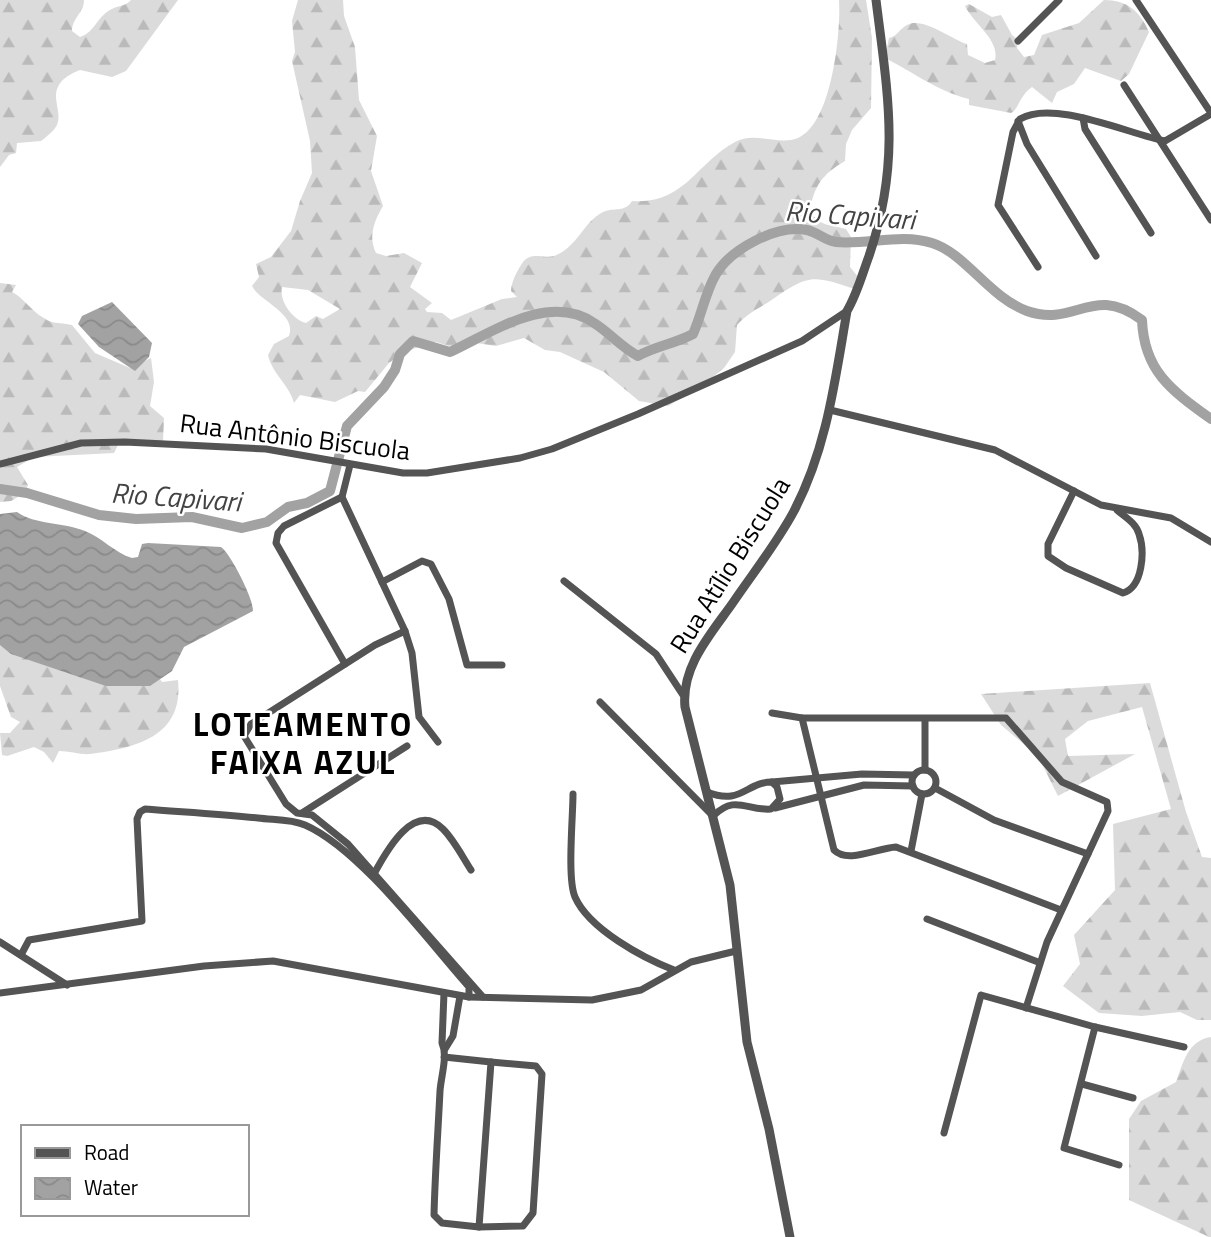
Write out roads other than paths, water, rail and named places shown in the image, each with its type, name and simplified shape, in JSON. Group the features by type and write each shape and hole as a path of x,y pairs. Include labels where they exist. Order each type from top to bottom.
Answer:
{"street":[{"name":"Rua Atílio Biscuola","path":"790,1237 769,1129 750,1063 730,886 683,695 690,667 705,642 793,513 813,469 830,410 847,311 870,251 888,185 891,148 876,0"},
{"path":"1018,41 1059,0"},
{"path":"1038,267 998,205 1018,121 1025,116 1037,115 1083,118 1161,141 1169,140 1211,113 1136,0"},
{"path":"1124,85 1211,220"},
{"path":"1083,118 1088,132 1151,233"},
{"path":"1018,121 1027,144 1096,256"},
{"path":"1088,132 1097,122"},
{"path":"1012,139 1027,144"},
{"name":"Rua Antônio Biscuola","path":"0,464 81,443 125,442 266,449 403,473 427,473 520,458 552,449 802,341 847,311"},
{"path":"830,410 995,450 1101,505 1116,510 1171,518 1211,542"},
{"path":"348,464 342,497 405,631 412,653 419,717 438,742"},
{"path":"1074,491 1048,544 1048,556 1066,568 1123,593 1133,586 1140,571 1141,545 1135,526 1116,510"},
{"path":"342,497 284,526 278,533 276,543 345,664"},
{"path":"382,582 422,561 431,564 449,599 466,662 471,667 502,665"},
{"path":"564,581 656,654 683,695"},
{"path":"405,631 375,645 345,664 251,724 244,733 286,804 307,813 375,872 483,997"},
{"path":"600,702 713,816 728,805 740,803 771,809 864,785 912,786 922,794"},
{"path":"772,713 802,718 1006,718 1062,782 1107,802 1108,811 1038,962 1027,1008"},
{"path":"802,718 834,849 839,855 848,857 881,847 896,847 1061,910"},
{"path":"925,719 925,770"},
{"path":"307,813 315,804 407,746"},
{"path":"706,792 719,796 740,795 764,782 914,775 925,770"},
{"path":"925,770 935,776 935,788"},
{"path":"912,786 914,775"},
{"path":"771,809 780,799 778,787 772,782"},
{"path":"935,788 994,820 1087,853"},
{"path":"922,794 935,788"},
{"path":"573,794 575,897 596,923 632,950 674,970"},
{"path":"911,851 922,794"},
{"path":"21,955 29,940 142,921 137,819 140,811 145,809 216,814 295,822 318,832 353,860 386,894 469,987 469,998"},
{"path":"375,872 398,834 417,822 426,821 440,825 471,870"},
{"path":"927,919 1038,962"},
{"path":"0,942 68,985"},
{"path":"0,993 179,969 274,961 469,998 545,1000 612,997 641,990 691,962 736,951"},
{"path":"444,993 444,1053 434,1215 442,1223 479,1227 523,1226 533,1213 542,1073 536,1066 521,1062 491,1062 444,1053"},
{"path":"944,1133 981,995 1095,1027 1184,1047"},
{"path":"444,1053 453,1036 460,996"},
{"path":"1095,1027 1064,1148 1119,1165"},
{"path":"479,1227 491,1062"},
{"path":"1082,1084 1133,1098"}],"water":[{"path":"112,302 152,343 149,357 135,371 99,347 78,324 82,316"},
{"path":"17,512 32,519 85,531 132,558 138,557 142,544 148,543 221,547 241,578 253,611 184,647 172,671 150,686 106,686 11,654 0,645 0,514"}],"waterway":[{"name":"Rio Capivari","path":"0,489 27,493 99,515 136,519 192,517 242,528 267,522 288,507 307,503 330,491 347,426 384,387 395,370 400,354 413,341 450,352 520,319 558,312 577,315 594,323 638,356 693,334 712,281 732,256 756,240 795,229 811,231 836,242 909,239 932,243 955,256 1001,296 1027,311 1044,315 1059,314 1097,305 1110,305 1125,310 1142,320 1148,353 1162,378 1211,419"}],"district":[{"name":"LOTEAMENTO FAIXA AZUL","path":"303,743"}]}
